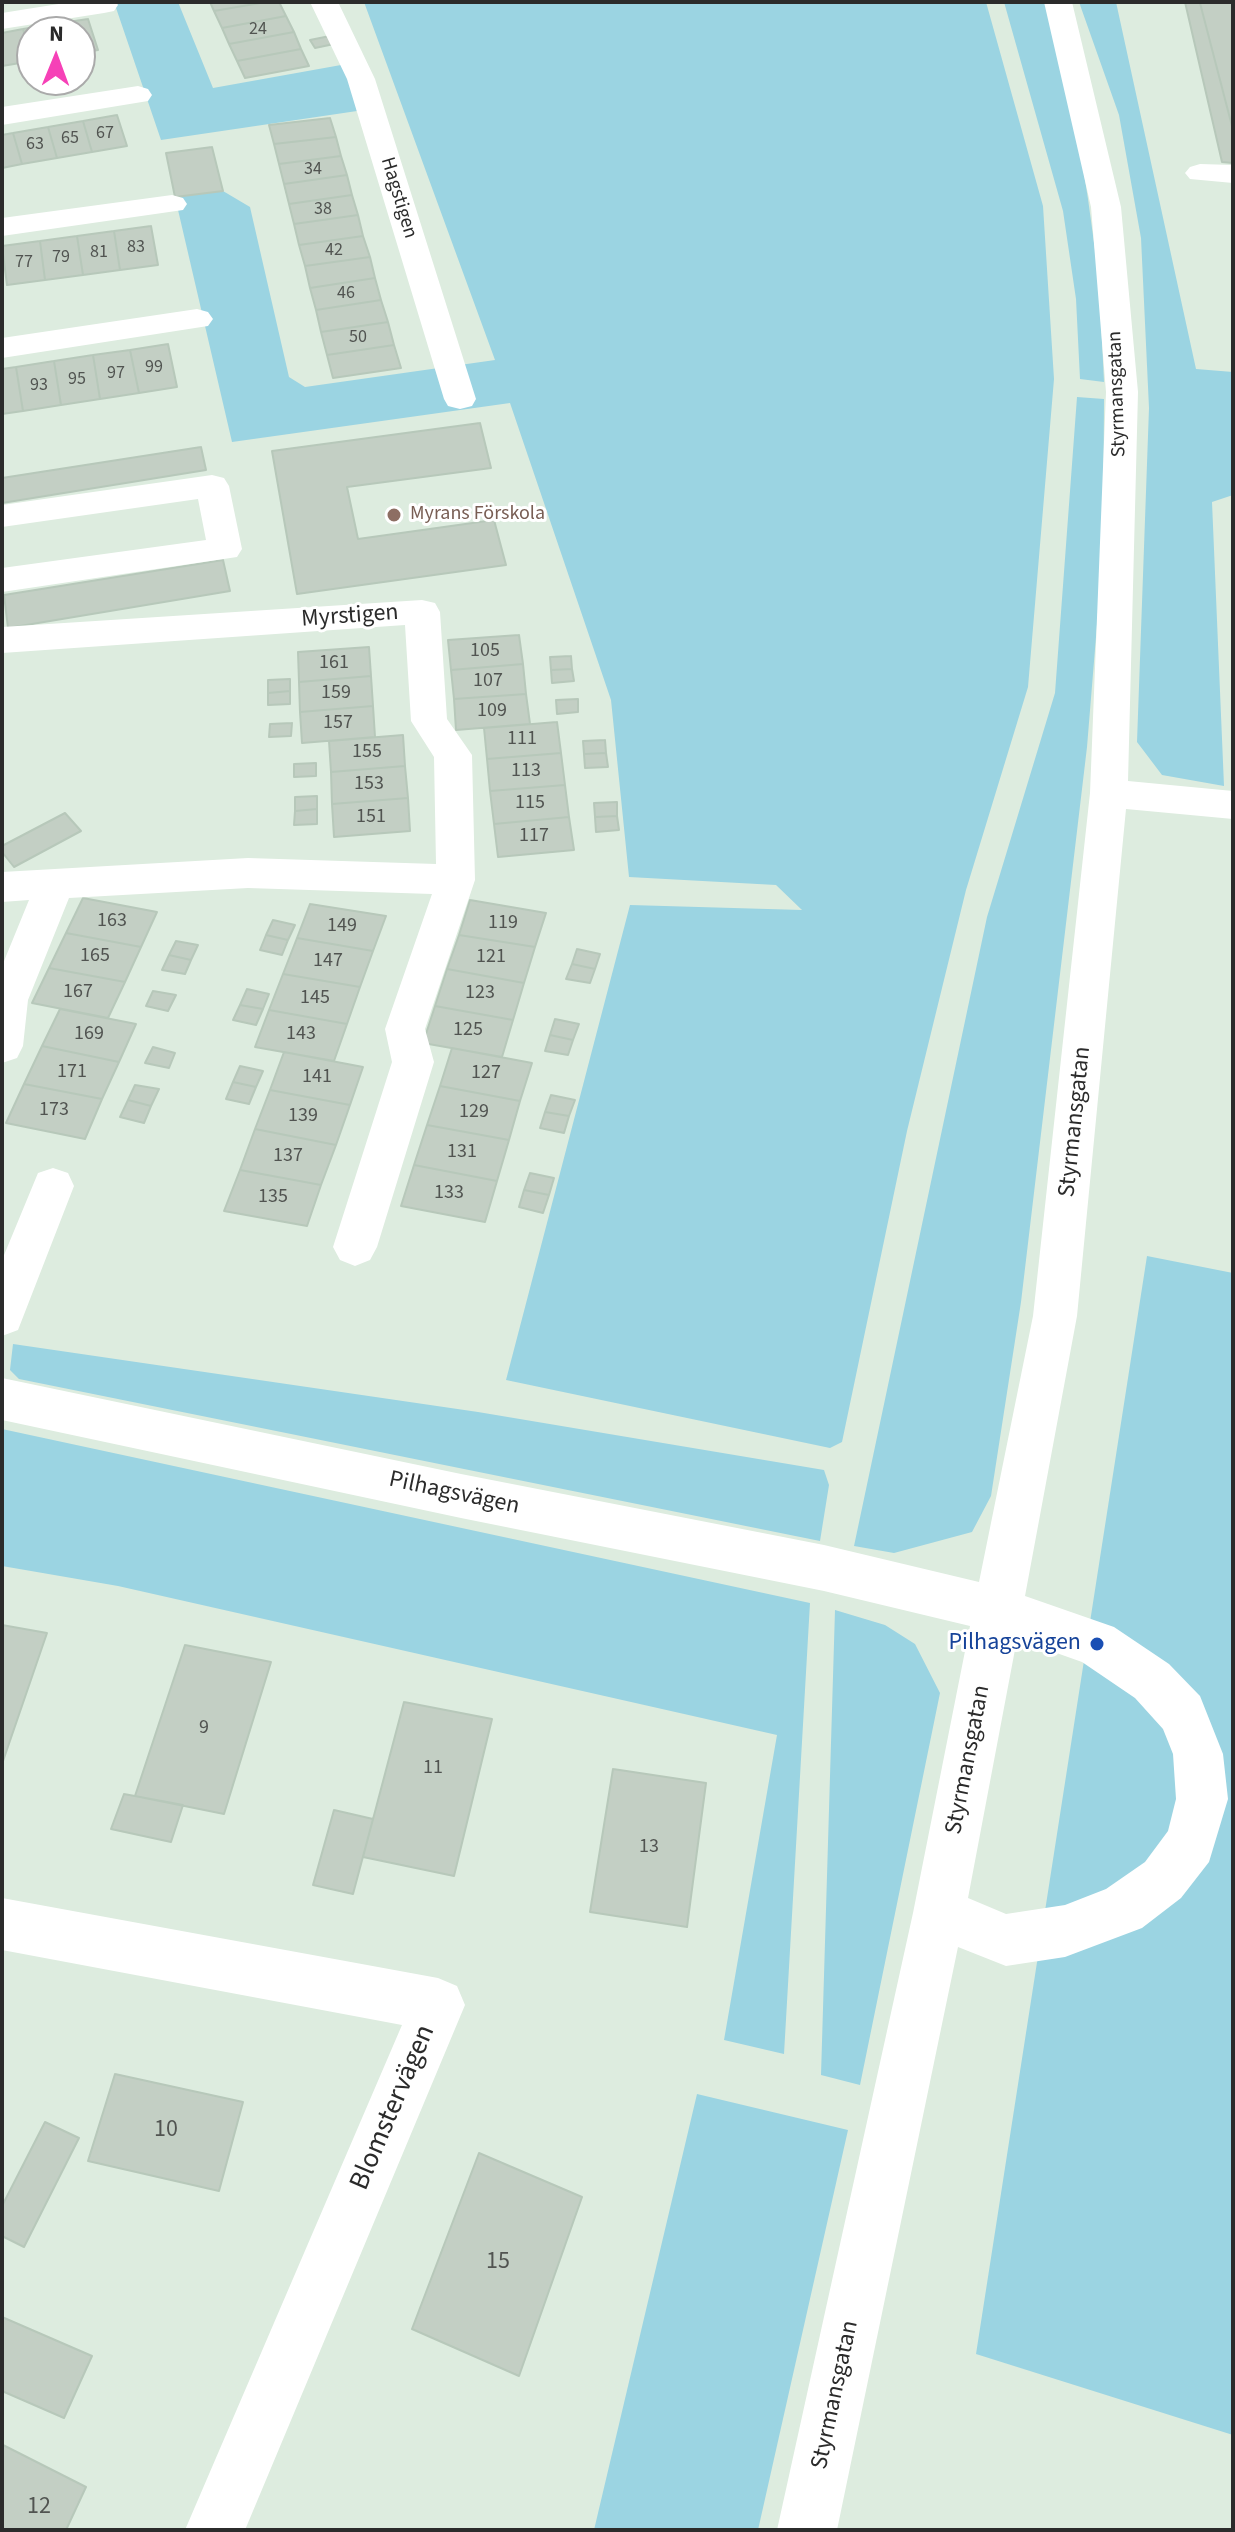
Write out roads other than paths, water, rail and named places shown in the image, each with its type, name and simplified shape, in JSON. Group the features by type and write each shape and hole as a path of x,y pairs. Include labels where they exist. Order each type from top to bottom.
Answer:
{"street":[{"name":"Hagstigen","path":"324,2 361,79 460,399"},
{"name":"Styrmansgatan","path":"807,2530 939,1913 1055,1316 1109,793 1122,392 1106,207 1058,2"},
{"path":"2,21 104,5"},
{"path":"2,116 138,95"},
{"path":"1200,173 1233,174"},
{"path":"2,227 172,204"},
{"path":"2,348 197,319"},
{"path":"2,516 212,486 225,549 2,580"},
{"name":"Myrstigen","path":"2,640 422,612 429,721 453,755 456,880 405,1029 413,1062 355,1247"},
{"path":"1109,793 1233,805"},
{"path":"2,887 248,873 456,880"},
{"path":"2,1046 8,1000 56,882"},
{"path":"2,1316 53,1186"},
{"name":"Pilhagsvägen","path":"2,1399 461,1496 824,1568 999,1610 1097,1644 1152,1681 1182,1713 1198,1754 1202,1799 1191,1844 1163,1880 1123,1909 1065,1931 1006,1940 939,1913"},
{"name":"Blomstervägen","path":"2,1924 438,2005 215,2530"}],"place":[{"name":"Myrans Förskola","path":"394,515"},
{"name":"Pilhagsvägen","path":"1097,1644"}]}
